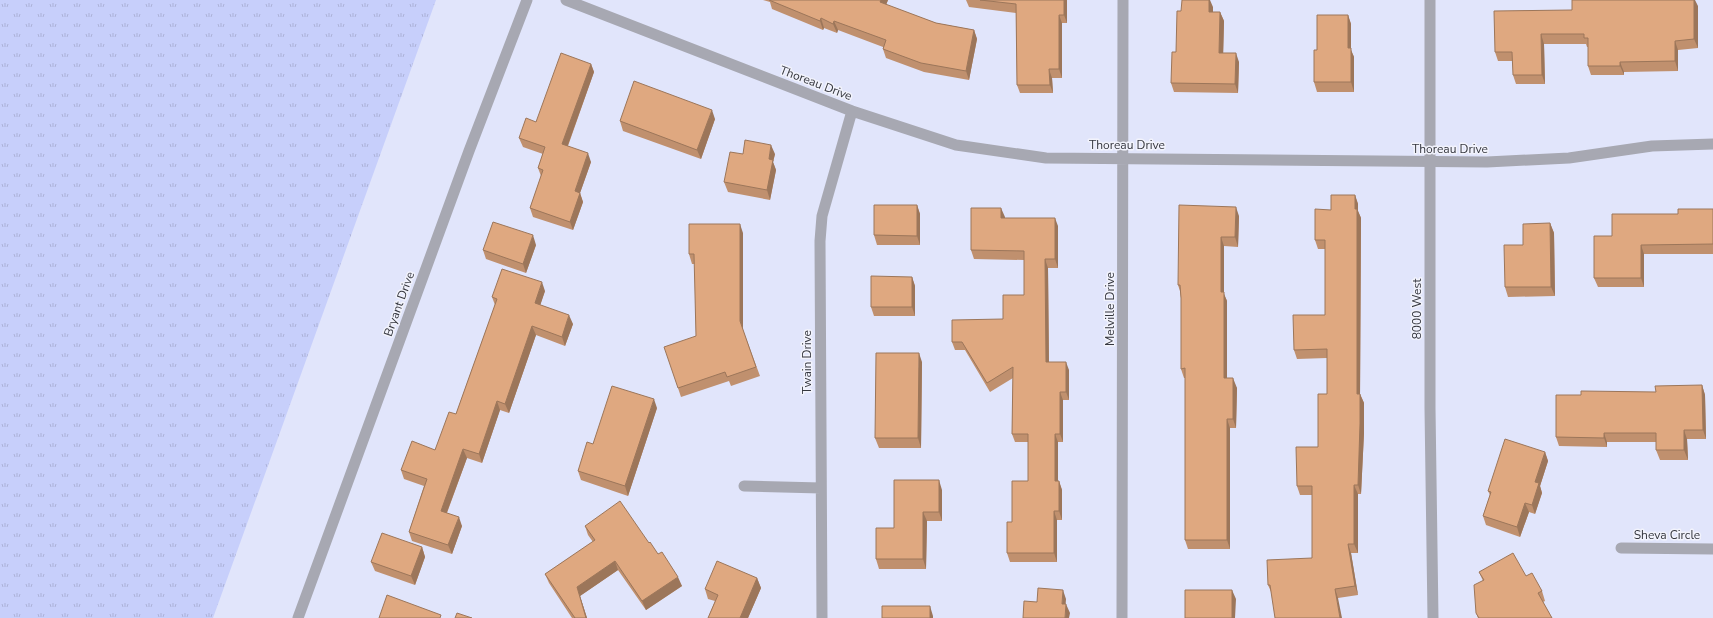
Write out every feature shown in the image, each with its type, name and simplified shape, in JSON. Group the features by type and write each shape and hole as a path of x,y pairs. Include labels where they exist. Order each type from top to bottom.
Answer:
{"street":[{"name":"Bryant Drive","path":"298,618 466,159 527,0"},
{"name":"Thoreau Drive","path":"566,0 852,111 956,145 1046,158 1430,162 1569,158 1652,146 1713,144"},
{"name":"Melville Drive","path":"1122,618 1123,0"},
{"name":"8000 West","path":"1430,0 1432,618"},
{"name":"Twain Drive","path":"822,618 820,241 822,216 852,111"},
{"path":"744,486 821,488"},
{"name":"Sheva Circle","path":"1621,548 1713,548"}],"green space":[{"path":"0,0 436,0 213,618 0,618"}],"building":[{"path":"769,0 881,0 880,2 936,23 974,30 966,71 921,63 883,49 886,40 834,21 833,24 821,18 820,21"},
{"path":"980,0 1064,0 1064,15 1059,15 1059,69 1049,69 1050,85 1017,85 1016,4"},
{"path":"1182,0 1209,0 1209,12 1220,12 1219,53 1236,53 1235,84 1171,83 1172,52 1176,52 1177,11 1181,11"},
{"path":"1572,0 1694,0 1694,39 1675,41 1675,61 1620,62 1620,66 1588,66 1588,38 1584,38 1584,34 1541,34 1542,75 1513,75 1512,52 1495,52 1494,11 1572,10"},
{"path":"1317,15 1348,15 1348,48 1351,48 1351,82 1314,82 1314,50 1317,50"},
{"path":"561,53 591,64 562,144 588,153 575,191 580,193 570,222 530,208 543,170 538,168 545,147 519,138 526,118 536,122"},
{"path":"634,81 712,110 697,150 620,121"},
{"path":"745,140 771,145 769,159 773,160 767,190 724,182 730,152 743,154"},
{"path":"1331,195 1355,195 1355,209 1357,209 1357,394 1360,394 1360,424 1358,485 1354,485 1354,544 1348,544 1355,586 1335,589 1340,618 1275,618 1270,585 1268,585 1267,560 1312,558 1312,486 1297,486 1296,447 1318,447 1318,394 1327,394 1327,349 1294,350 1293,315 1325,315 1325,240 1315,240 1315,209 1331,210"},
{"path":"874,205 917,205 917,236 874,235"},
{"path":"1179,205 1236,207 1235,237 1221,237 1221,292 1224,292 1224,378 1233,378 1233,419 1227,419 1227,540 1185,540 1185,368 1181,369 1181,298 1180,285 1178,285"},
{"path":"971,208 1001,208 1001,218 1055,218 1055,259 1045,259 1046,362 1066,362 1066,392 1060,392 1060,434 1055,434 1055,481 1059,481 1059,511 1054,511 1054,553 1007,553 1007,522 1012,522 1012,481 1028,481 1028,434 1012,434 1013,367 987,383 962,342 952,342 952,320 1003,319 1003,295 1024,295 1024,251 971,250"},
{"path":"1678,209 1713,209 1713,244 1641,245 1641,278 1594,278 1594,236 1612,236 1612,214 1678,214"},
{"path":"493,222 533,235 523,264 483,250"},
{"path":"1550,223 1551,287 1505,287 1504,245 1523,245 1523,224"},
{"path":"689,224 740,224 740,321 756,367 727,377 725,372 678,388 664,347 696,336 694,254 689,254"},
{"path":"502,269 542,282 535,303 569,315 562,337 532,326 505,404 497,401 479,454 463,449 441,511 459,517 448,545 409,532 427,479 401,470 412,441 435,450 449,412 456,414 497,299 492,297"},
{"path":"871,276 912,277 912,307 871,307"},
{"path":"876,353 919,353 918,438 875,438"},
{"path":"1702,385 1703,430 1684,430 1684,450 1656,450 1656,433 1604,433 1604,438 1556,437 1556,395 1581,395 1581,391 1656,392 1655,386"},
{"path":"612,386 654,399 625,486 578,471 587,442 593,444"},
{"path":"1505,439 1545,452 1535,482 1539,483 1532,505 1525,503 1517,527 1483,516 1491,492 1488,491"},
{"path":"894,480 939,480 939,512 923,512 923,559 876,559 876,528 894,528"},
{"path":"620,501 658,554 662,552 678,577 642,601 615,561 577,587 586,618 575,618 545,574 595,540 585,526"},
{"path":"382,533 422,547 411,576 371,562"},
{"path":"1513,553 1526,576 1532,573 1542,591 1538,593 1552,618 1479,618 1476,613 1474,585 1484,580 1479,572"},
{"path":"717,561 757,578 740,618 708,618 718,595 705,589"},
{"path":"1038,588 1063,590 1062,604 1066,604 1065,618 1023,618 1024,601 1037,602"},
{"path":"1185,590 1232,590 1232,618 1185,618"},
{"path":"387,595 441,615 440,618 379,618"},
{"path":"882,606 930,606 930,618 882,618"},
{"path":"457,613 472,618 455,618"}]}
